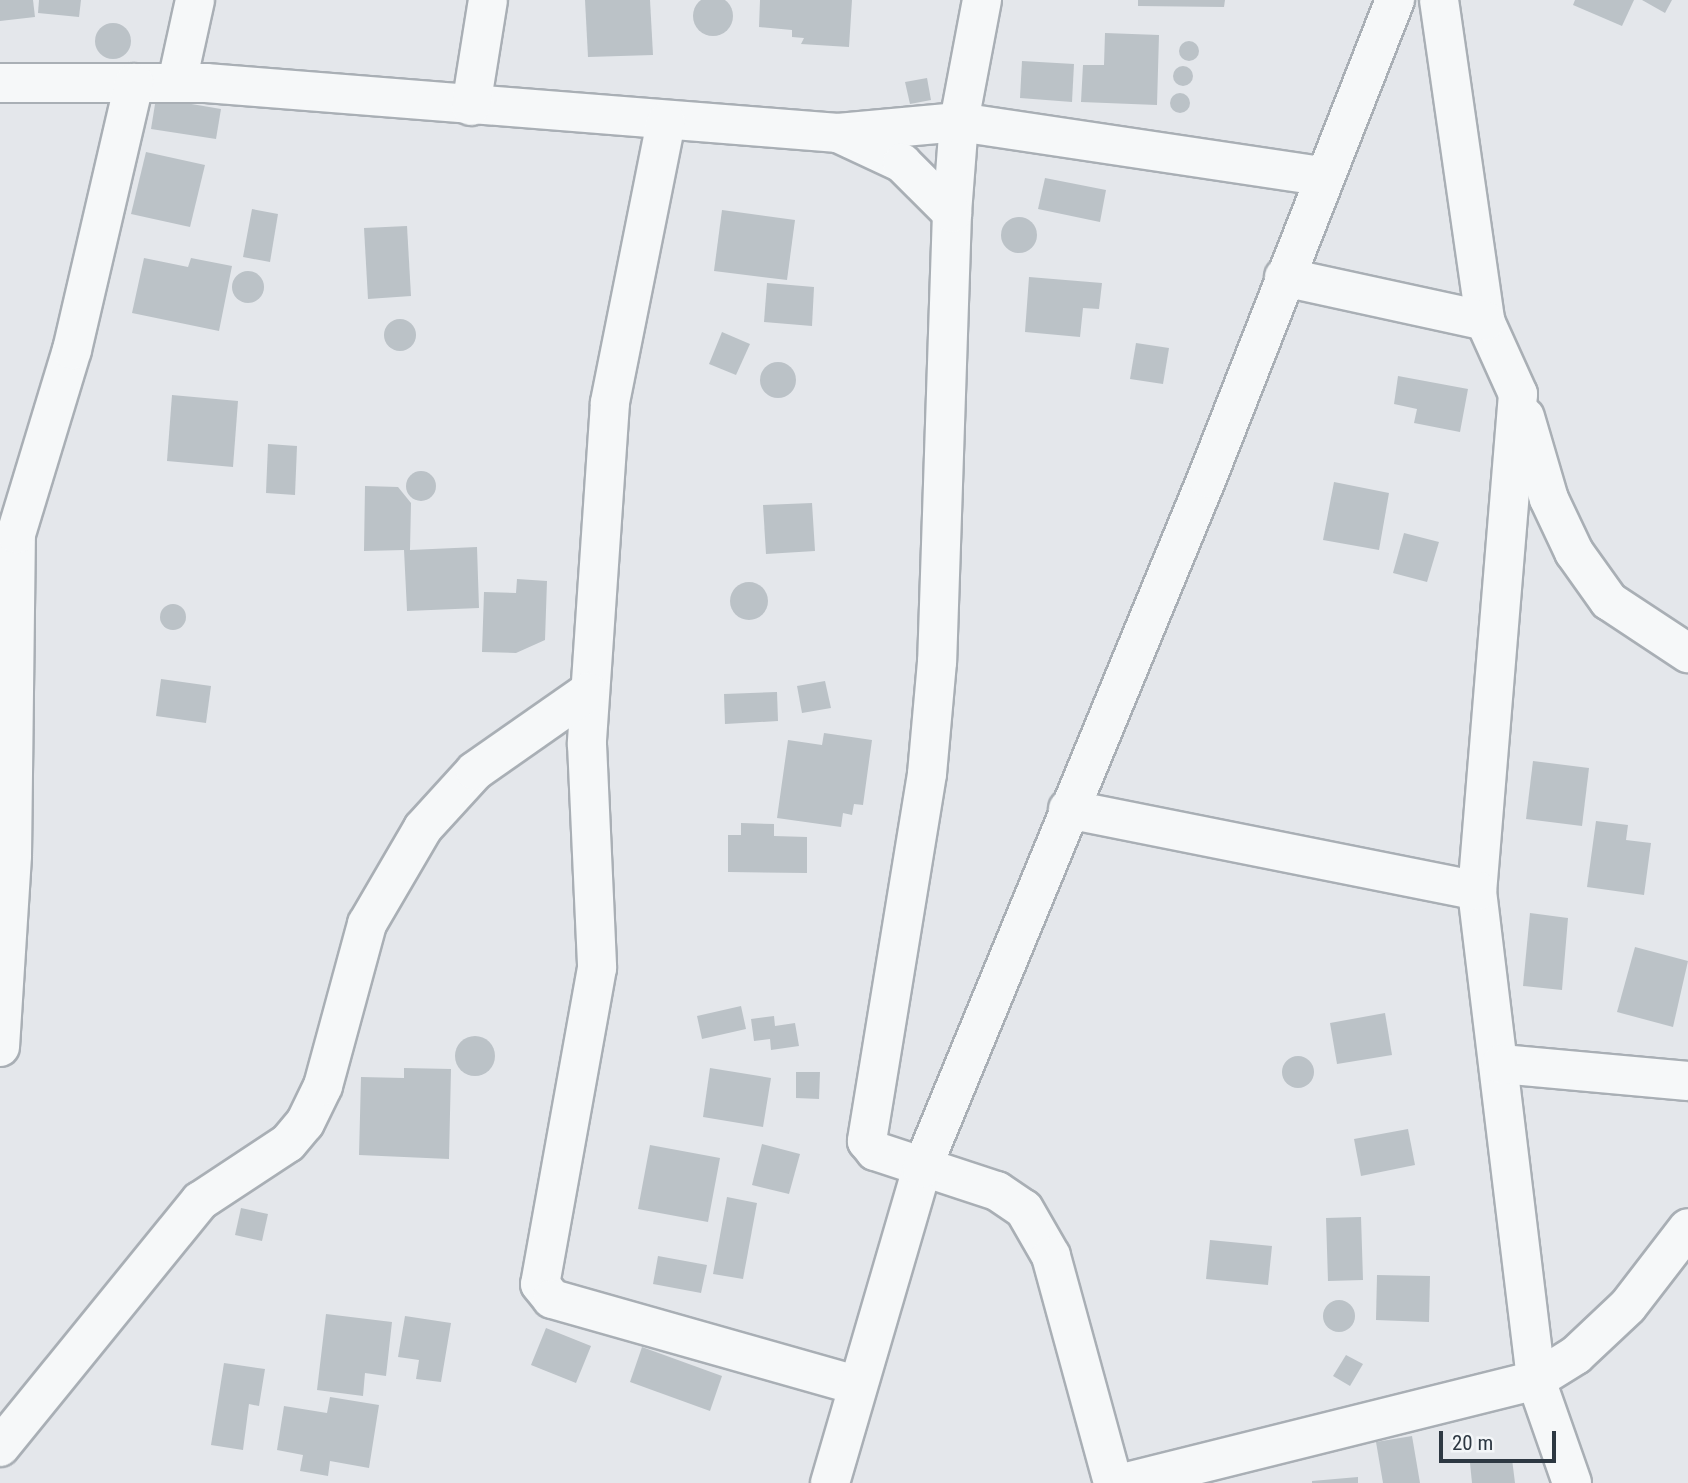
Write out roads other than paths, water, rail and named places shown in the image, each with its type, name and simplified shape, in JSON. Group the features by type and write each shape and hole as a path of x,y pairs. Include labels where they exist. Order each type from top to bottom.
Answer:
{"street":[{"path":"177,82 195,0"},
{"path":"471,106 488,0"},
{"path":"982,0 959,122 952,213 931,730 867,1133 875,1151 997,1191 1024,1209 1038,1231 1068,1313 1113,1483"},
{"path":"830,1483 856,1385 922,1168 1395,0"},
{"path":"1440,0 1485,321 1518,394 1549,499 1574,552 1609,601 1688,653"},
{"path":"0,83 177,82 666,122 838,133 959,122 1325,177"},
{"path":"0,1046 12,855 16,534 72,350 134,83"},
{"path":"666,122 610,403 588,692 597,968 539,1276 542,1292 856,1385"},
{"path":"838,133 902,163 952,213"},
{"path":"1284,277 1485,321"},
{"path":"1518,394 1477,891 1501,1064 1536,1380 1572,1483"},
{"path":"0,1447 200,1201 288,1143 306,1123 323,1086 367,924 439,807 510,743 588,692"},
{"path":"1068,809 1477,891"},
{"path":"1501,1064 1688,1081"},
{"path":"1123,1483 1536,1380 1576,1355 1628,1306 1688,1228"}]}
